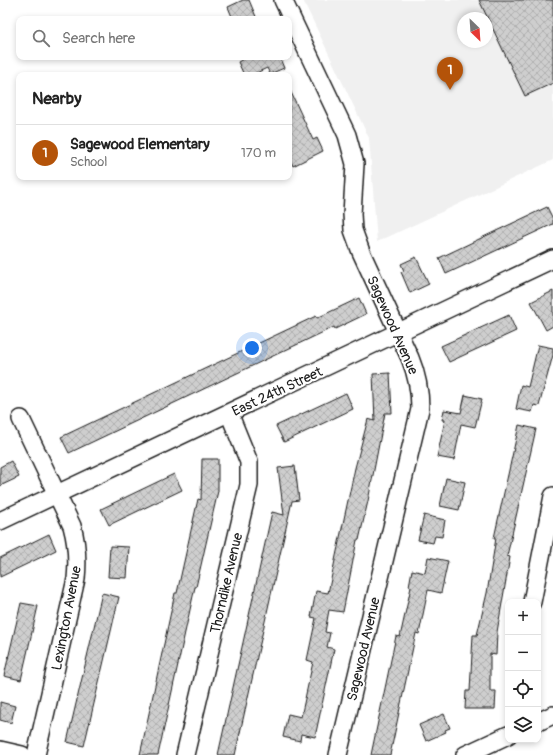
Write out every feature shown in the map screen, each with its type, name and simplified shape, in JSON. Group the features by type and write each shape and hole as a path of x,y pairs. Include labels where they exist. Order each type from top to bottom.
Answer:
{"street":[{"name":"Sagewood Avenue","path":"283,0 291,16"},
{"name":"Sagewood Avenue","path":"292,19 348,135 355,164 352,214 353,230 361,252 416,373 420,397 420,409 338,755"},
{"name":"East 24th Street","path":"0,521 553,259"},
{"name":"Thorndike Avenue","path":"186,755 249,485 249,462 230,413"},
{"name":"Lexington Avenue","path":"21,419 57,494 75,537 78,561 76,578 36,755"},
{"path":"533,599 553,496"},
{"path":"541,721 553,715"},
{"path":"465,755 505,736"},
{"path":"0,750 22,755"}],"shaded area":[{"path":"303,0 553,0 553,160 377,242 369,138"}],"building":[{"path":"243,0 249,0 256,16 232,16 228,7"},
{"path":"479,0 553,0 553,83 525,96 493,29 493,12 485,12"},
{"path":"242,60 283,60 281,61 284,68 275,72 269,72 267,68 258,72 243,72 238,62"},
{"path":"292,94 313,140 317,138 323,151 293,166"},
{"path":"547,207 553,219 553,224 446,274 439,258"},
{"path":"416,257 429,284 410,293 401,272 404,271 401,264"},
{"path":"553,291 553,326 546,330 531,302"},
{"path":"359,298 366,314 335,329 334,327 69,453 61,437 316,316 317,318"},
{"path":"509,315 516,331 449,362 441,346"},
{"path":"538,345 553,348 553,355 539,406 534,405 532,412 516,409 521,385 528,387"},
{"path":"390,373 392,413 385,413 368,501 359,540 357,540 343,612 329,610 325,632 330,633 327,647 334,649 315,737 301,734 300,741 283,737 288,714 301,717 313,662 307,660 316,618 311,617 316,591 328,593 355,468 368,419 375,421 373,374"},
{"path":"346,393 353,409 284,442 276,426"},
{"path":"465,395 482,399 475,427 461,424 454,460 437,457 445,420 442,420 444,410 461,413"},
{"path":"519,425 536,429 507,556 510,557 497,632 496,655 490,654 490,691 496,691 495,709 465,709 466,691 470,691 473,635 477,635 487,593 496,538 494,538"},
{"path":"202,459 218,459 218,491 158,755 140,755 175,593 177,593 198,499 201,500"},
{"path":"11,461 19,477 0,486 0,467"},
{"path":"295,466 299,500 292,501 235,755 218,755 272,512 284,515 278,468"},
{"path":"174,474 182,490 109,525 101,509"},
{"path":"446,478 465,482 459,510 440,506"},
{"path":"424,515 445,520 442,537 435,536 433,543 418,540"},
{"path":"49,534 56,550 0,577 0,558"},
{"path":"110,546 129,547 127,578 108,577"},
{"path":"428,557 448,561 441,593 428,590 419,634 416,633 390,755 371,755 396,636 400,637 411,587 409,586 412,570 425,573"},
{"path":"102,593 119,597 84,746 67,742"},
{"path":"21,603 38,606 21,680 4,676"},
{"path":"0,702 15,706 11,723 0,720"},
{"path":"444,714 450,728 445,730 446,732 426,741 419,725"}],"place":[{"name":"Sagewood Elementary","path":"450,90"}]}
